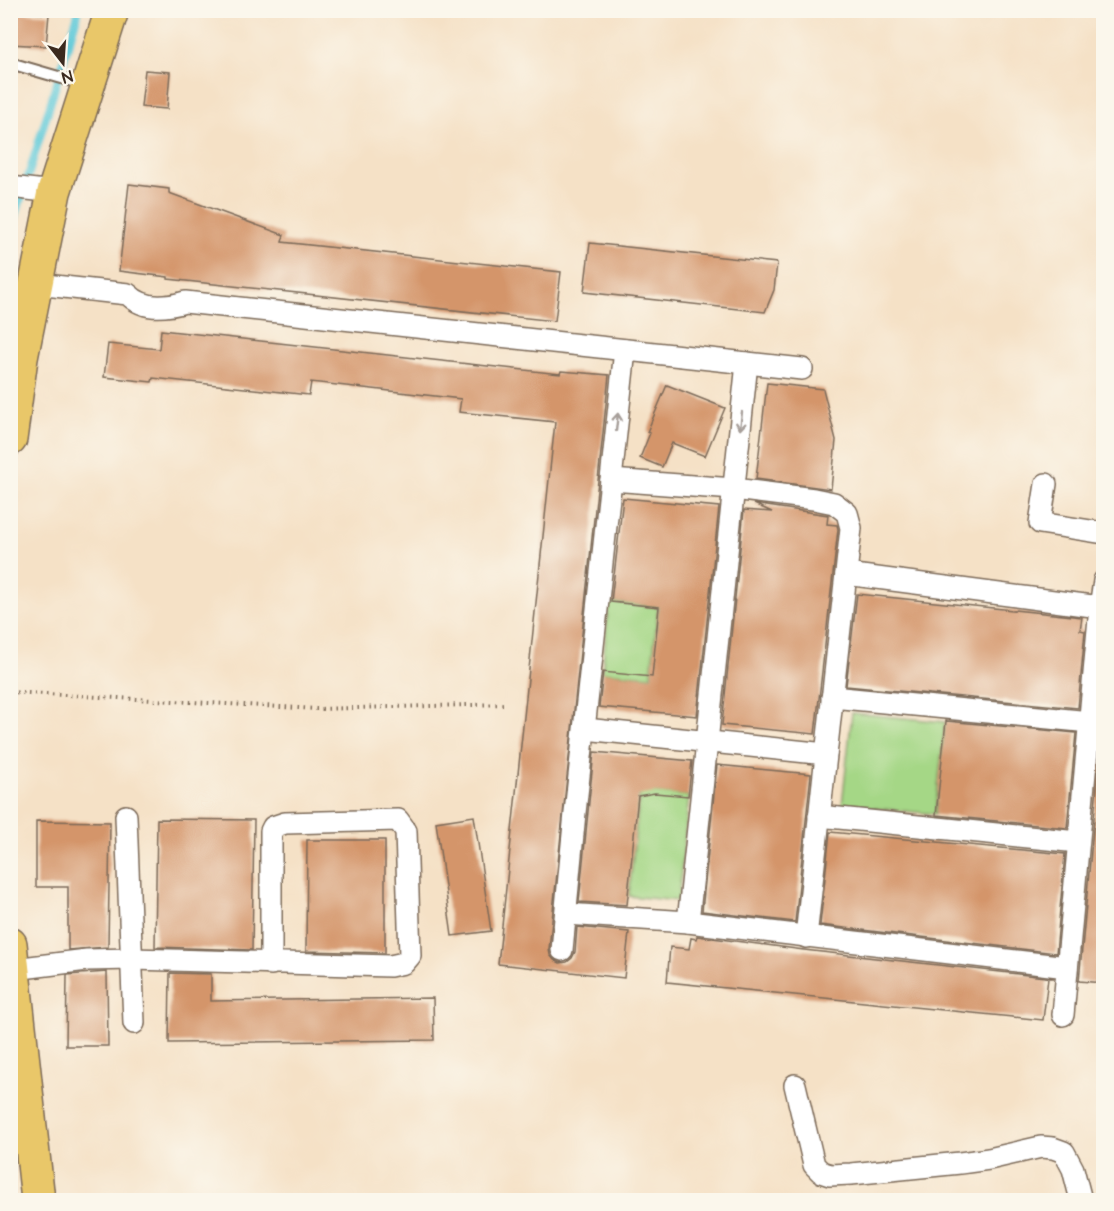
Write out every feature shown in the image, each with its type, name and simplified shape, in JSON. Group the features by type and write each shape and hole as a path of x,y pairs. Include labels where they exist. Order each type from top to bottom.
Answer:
{"main road":[{"path":"10,439 21,358 36,284 45,191 112,10"},
{"path":"12,957 38,1200"}],"street":[{"path":"10,187 45,191"},
{"path":"36,284 128,294 137,303 147,305 167,307 185,302 802,369"},
{"path":"562,950 625,350"},
{"path":"688,922 747,363"},
{"path":"611,480 734,489 834,503 847,513 851,528 806,937"},
{"path":"1046,484 1040,523 1104,533"},
{"path":"846,574 1100,607"},
{"path":"1063,1015 1104,581"},
{"path":"832,697 1090,722"},
{"path":"585,729 826,754"},
{"path":"126,816 134,1023"},
{"path":"819,816 1078,842"},
{"path":"12,957 87,960 132,959 271,964 390,966 404,963 410,956 406,831 398,820 285,823 273,827 271,831 271,964"},
{"path":"566,914 688,922 1067,967"},
{"path":"795,1085 814,1165 821,1172 830,1175 851,1174 960,1164 989,1160 1041,1147 1053,1148 1064,1152 1073,1169 1081,1200"}],"lane":[{"path":"10,63 83,84"}],"path":[{"path":"10,692 318,709 507,704"}],"green space":[{"path":"609,602 658,607 651,676 602,672"},
{"path":"852,713 945,722 935,814 842,805"},
{"path":"640,791 689,796 678,901 629,896"}],"building":[{"path":"10,12 49,14 46,46 10,44"},
{"path":"145,70 170,72 167,109 141,107"},
{"path":"129,184 169,189 169,193 284,235 282,242 561,272 555,321 168,279 168,277 119,271"},
{"path":"590,243 777,263 774,290 765,312 584,292"},
{"path":"161,330 560,374 561,371 609,375 549,949 554,960 560,963 567,962 575,952 577,927 629,932 624,978 498,964 555,422 459,412 461,399 311,382 309,395 153,378 152,382 104,377 108,344 159,349"},
{"path":"767,383 823,389 836,440 831,489 756,479"},
{"path":"667,385 725,408 705,456 672,443 662,467 640,458 650,433 647,432"},
{"path":"623,498 719,507 697,716 599,707 603,672 652,677 659,607 611,602"},
{"path":"754,504 828,515 827,524 837,525 815,734 722,725 744,510 772,512"},
{"path":"857,594 1082,617 1080,630 1085,631 1078,708 846,686"},
{"path":"1104,710 1104,983 1079,981"},
{"path":"946,721 1076,733 1067,828 936,815"},
{"path":"594,752 692,761 688,796 655,793 638,796 627,905 579,902"},
{"path":"717,765 811,774 795,922 702,911"},
{"path":"474,816 491,931 452,936 436,822"},
{"path":"157,819 254,820 252,950 155,947"},
{"path":"36,821 110,822 108,947 68,950 68,887 36,887"},
{"path":"830,832 1065,854 1056,953 820,925"},
{"path":"307,840 385,840 385,953 306,951"},
{"path":"697,936 1054,978 1048,978 1043,1020 667,982 670,947 689,949 691,938 696,939"},
{"path":"107,972 108,1046 66,1046 67,975"},
{"path":"170,973 211,974 211,1001 433,998 434,1040 169,1043"}],"waterway":[{"path":"10,235 79,10"}]}
